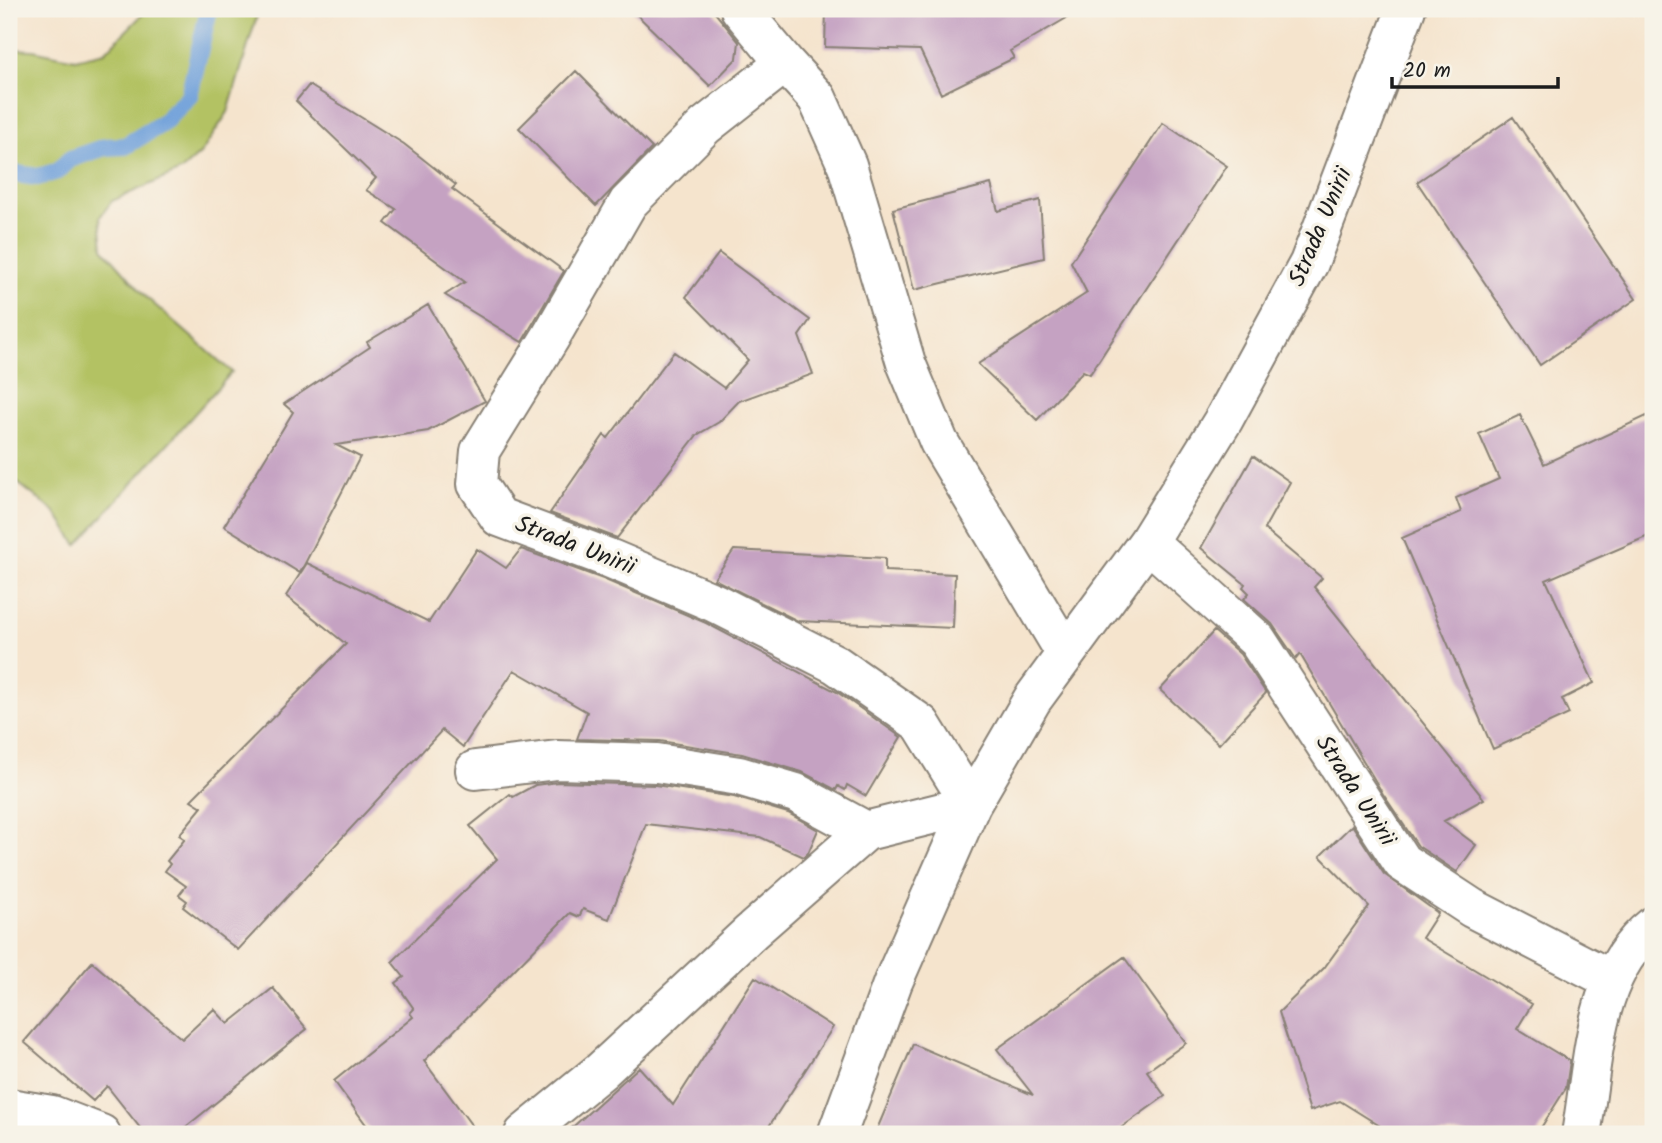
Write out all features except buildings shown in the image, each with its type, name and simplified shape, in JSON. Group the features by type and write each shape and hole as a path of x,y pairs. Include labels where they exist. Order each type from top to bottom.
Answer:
{"street":[{"path":"740,9 817,97 847,165 906,363 939,442 1066,654"},
{"name":"Strada Unirii","path":"837,1134 893,982 971,805 1032,701 1148,542 1224,419 1309,263 1406,9"},
{"name":"Strada Unirii","path":"785,63 705,125 628,203 550,338 480,451 477,484 499,517 611,559 715,603 835,664 921,724 971,805"},
{"name":"Strada Unirii","path":"1148,542 1257,640 1402,862 1472,908 1612,980"},
{"path":"475,770 557,760 657,762 739,776 796,793 866,831"},
{"path":"524,1134 601,1071 751,932 866,831 971,805"},
{"path":"1581,1134 1600,1018 1612,980 1638,937 1653,926"},
{"path":"9,1108 52,1115 100,1134"}],"green space":[{"path":"148,9 259,9 228,112 201,153 181,171 112,201 100,217 103,248 147,298 232,372 77,545 55,512 9,476 9,49 33,50 75,59 105,52"}],"waterway":[{"path":"9,173 38,177 58,171 70,159 105,147 125,146 163,123 189,96 209,9"}]}
